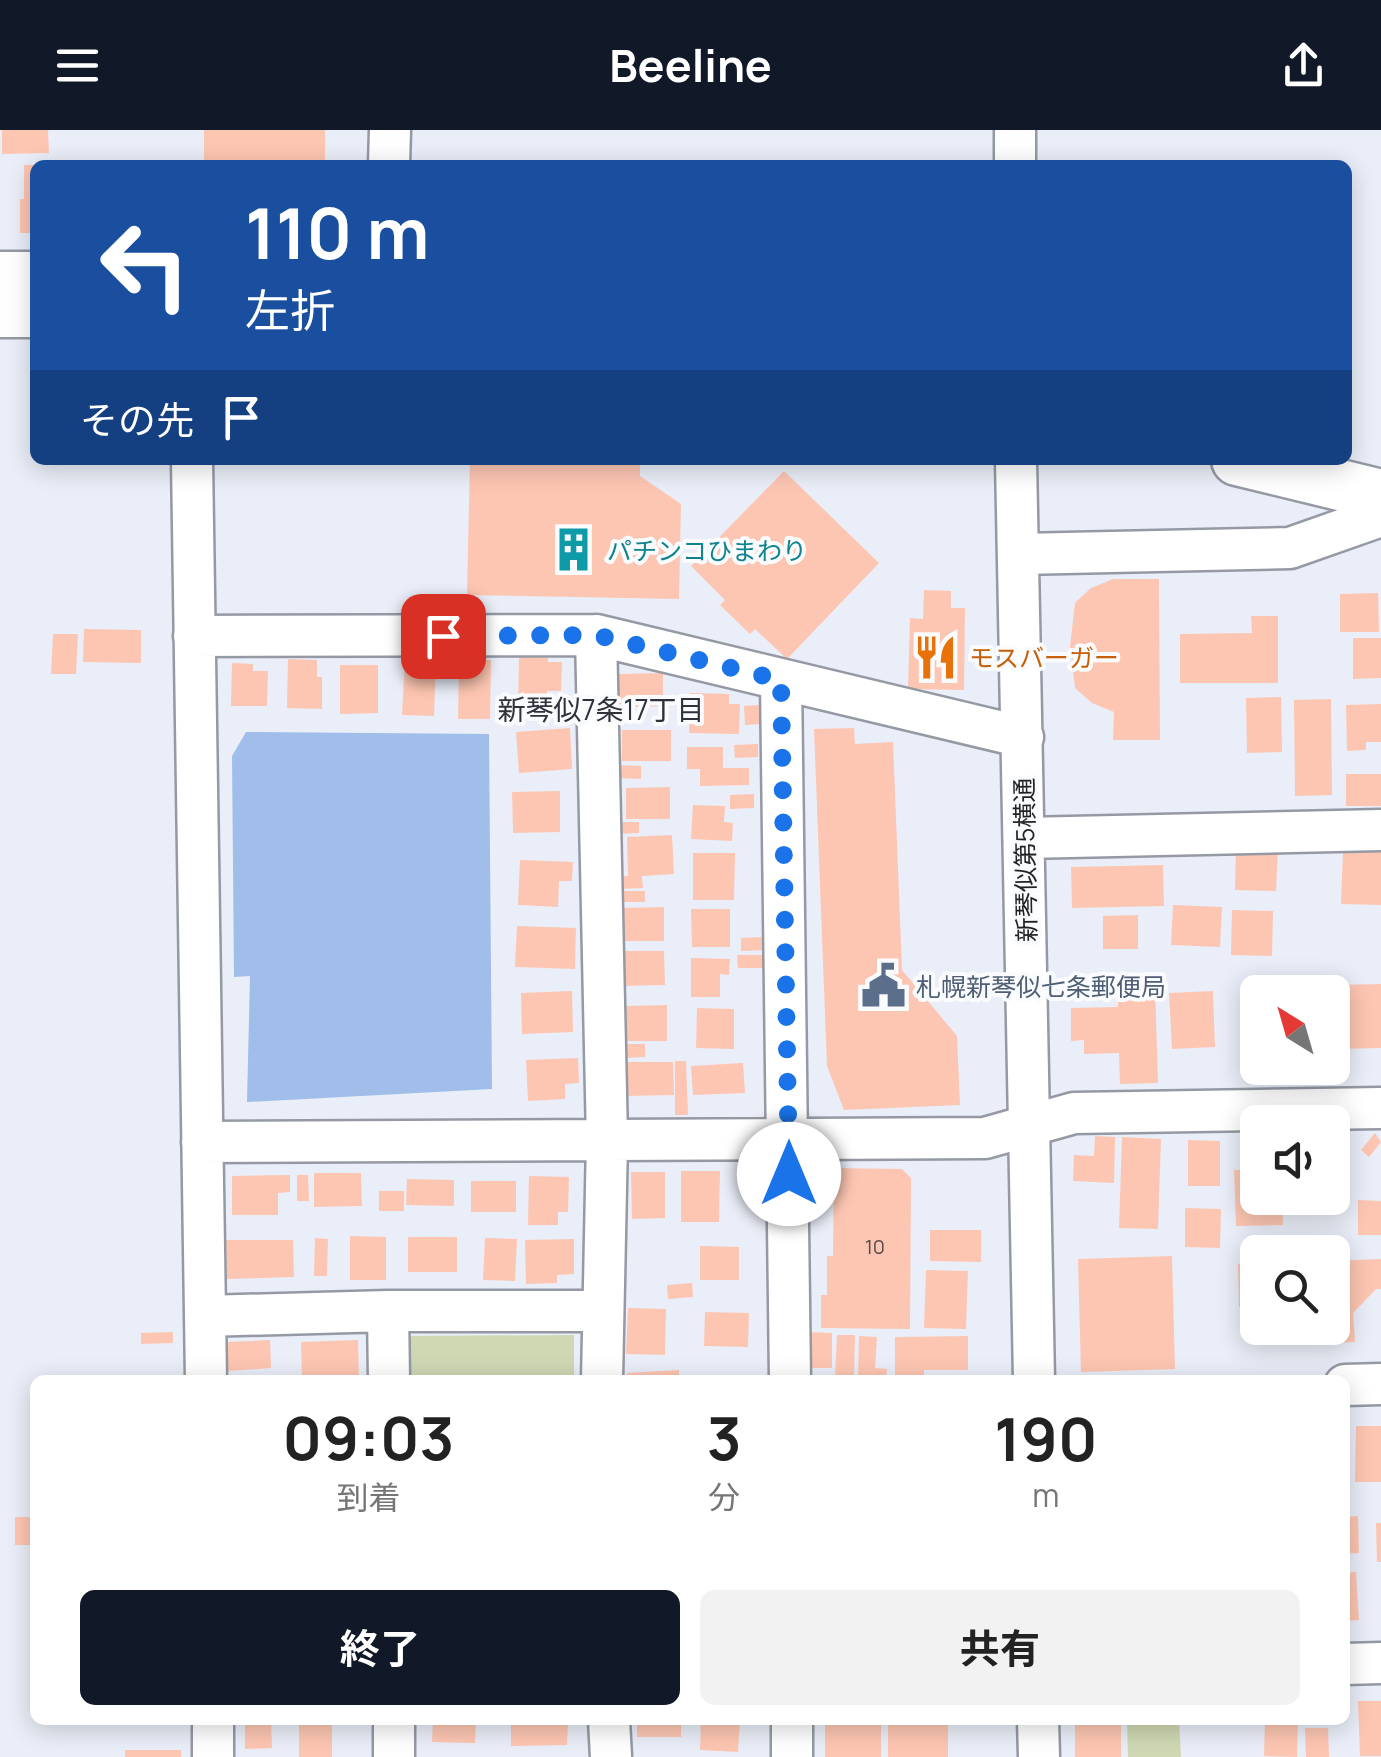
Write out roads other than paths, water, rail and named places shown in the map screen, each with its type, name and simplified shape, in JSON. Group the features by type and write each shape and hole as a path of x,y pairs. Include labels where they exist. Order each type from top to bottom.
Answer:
{"main road":[{"path":"0,277 30,277"},
{"path":"0,312 30,312"},
{"path":"1258,465 1381,495"}],"street":[{"path":"390,130 390,160"},
{"path":"1015,130 1015,160"},
{"path":"192,465 206,1375"},
{"name":"新琴似第5横通","path":"1016,465 1034,1375"},
{"path":"1020,554 1290,548 1381,516"},
{"path":"194,636 596,635 1023,737"},
{"path":"596,635 607,1140 602,1375"},
{"path":"781,680 790,1375"},
{"path":"1025,838 1381,830"},
{"path":"202,1142 984,1138 1074,1112 1381,1108"},
{"path":"205,1316 388,1311 602,1312"},
{"path":"388,1311 389,1375"},
{"path":"1350,1385 1381,1384"},
{"path":"1350,1664 1381,1664"},
{"path":"212,1725 213,1757"},
{"path":"394,1725 394,1757"},
{"path":"609,1725 610,1757"},
{"path":"792,1725 792,1757"},
{"path":"1038,1725 1038,1757"}],"water":[{"path":"246,732 489,734 492,1089 247,1102 250,976 234,977 232,756"}],"place":[{"name":"パチンコひまわり","path":"574,550"},
{"name":"モスバーガー","path":"936,657"},
{"name":"札幌新琴似七条郵便局","path":"883,986"}],"district":[{"name":"新琴似7条17丁目","path":"601,709"}]}
